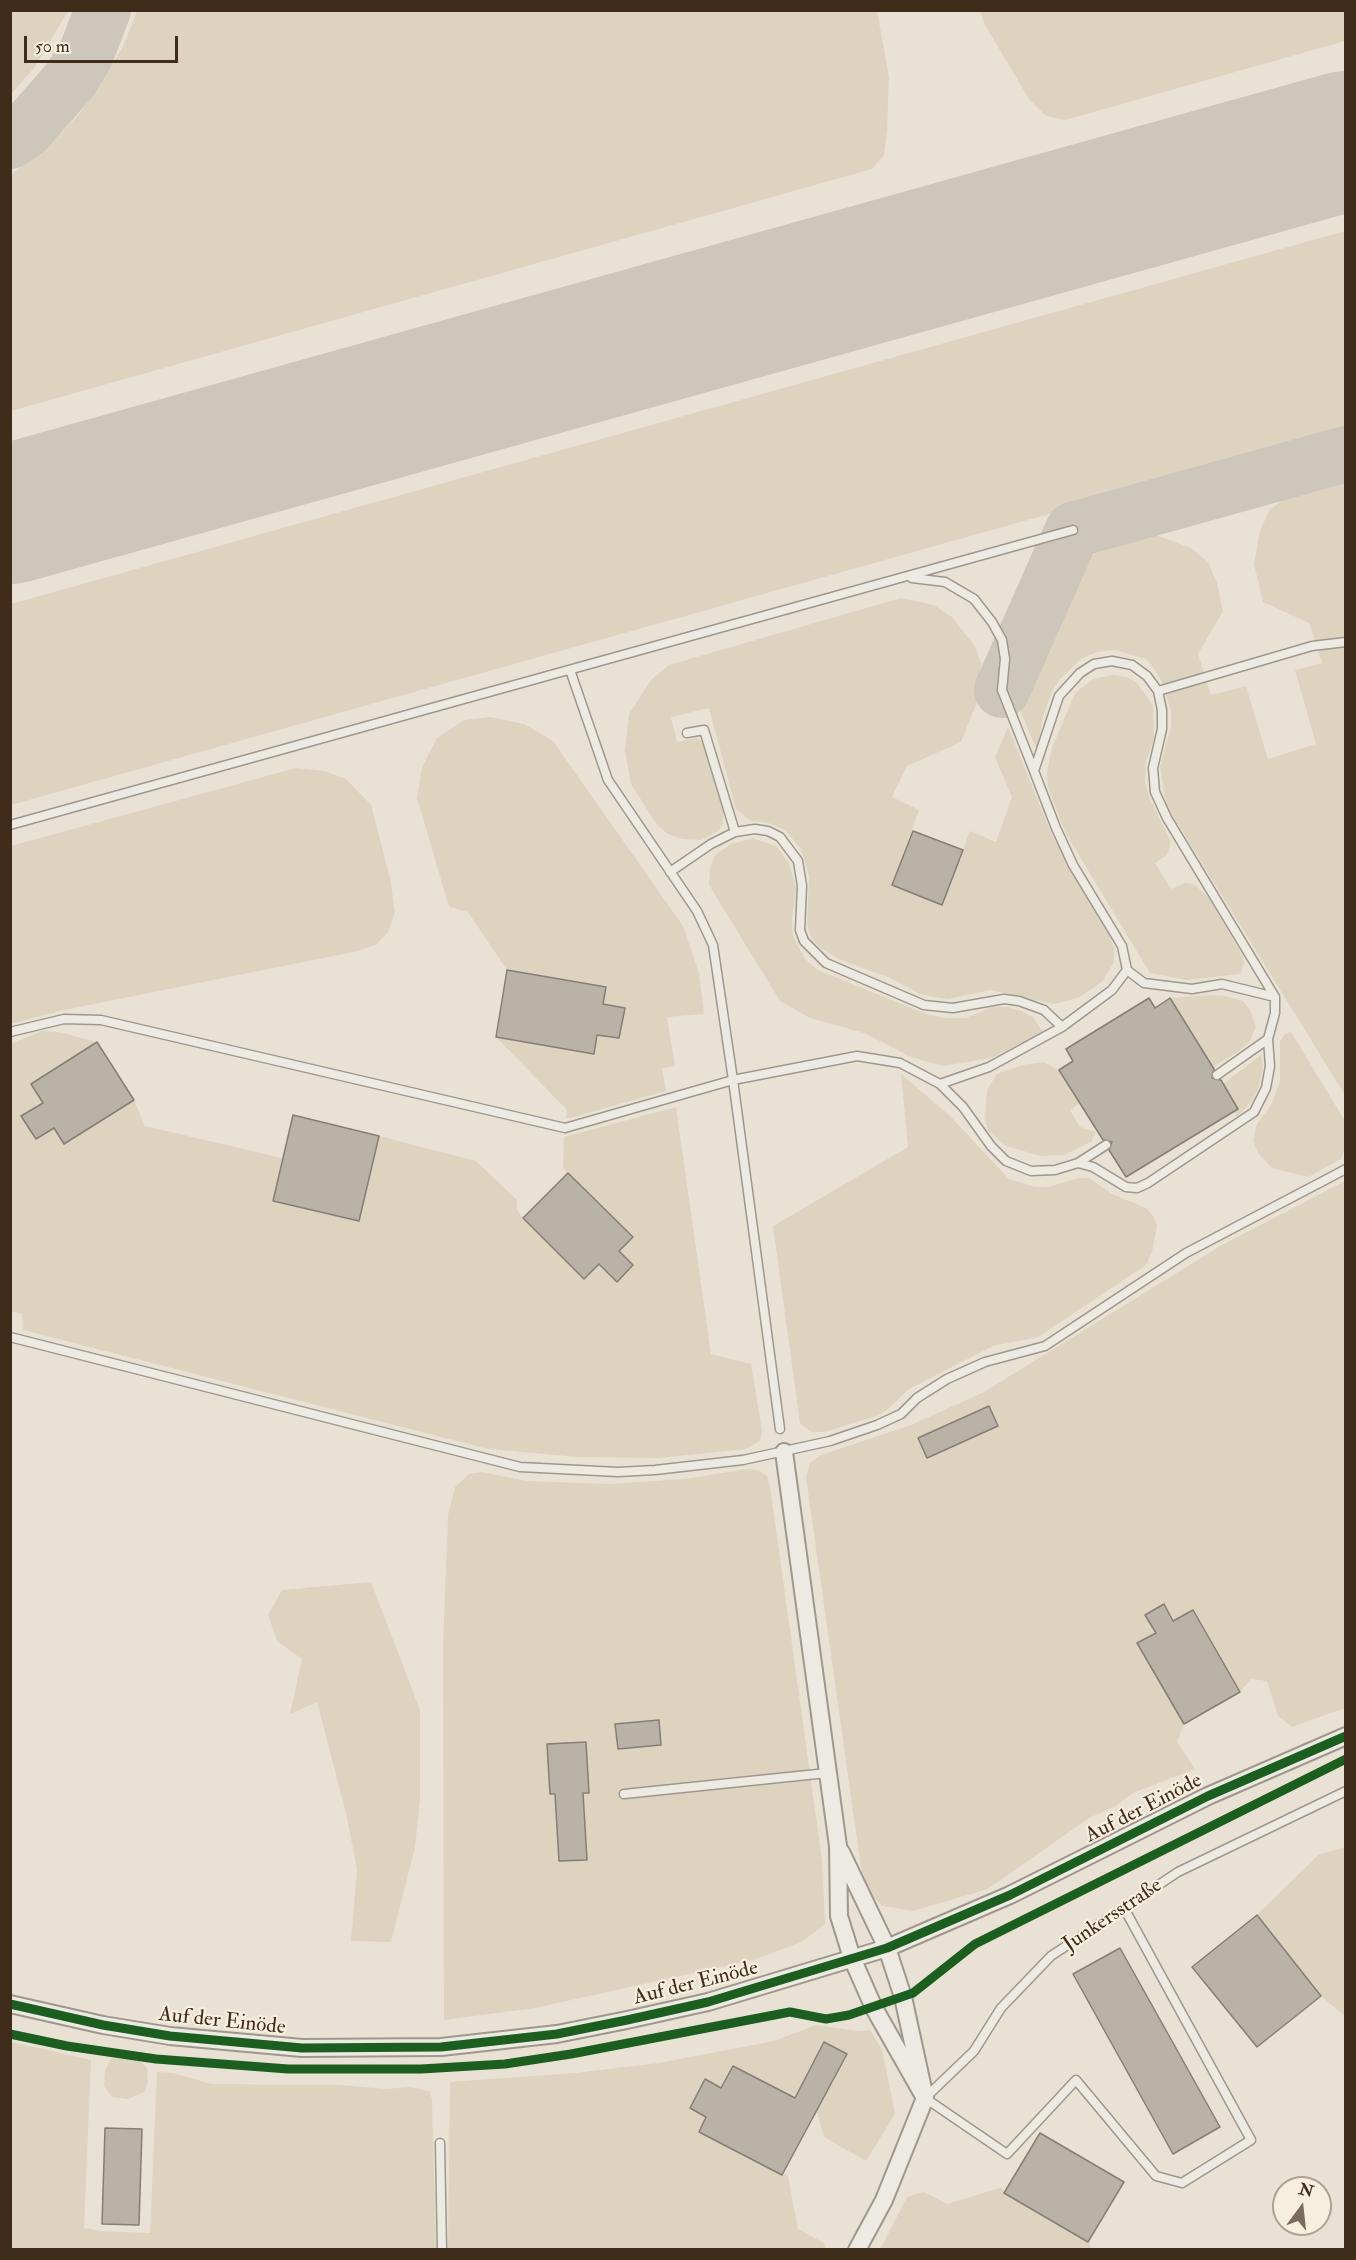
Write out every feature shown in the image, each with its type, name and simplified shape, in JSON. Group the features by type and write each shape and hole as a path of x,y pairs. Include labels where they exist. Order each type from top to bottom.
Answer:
{"street":[{"path":"784,1452 838,1846 839,1916 852,1958 899,2056 925,2098"},
{"name":"Auf der Einöde","path":"10,2004 103,2025 228,2043 313,2048 441,2048 557,2034 627,2020 708,2002 887,1948 1010,1895 1208,1796 1346,1736"},
{"path":"838,1846 887,1948 903,1997 925,2098"},
{"name":"Junkersstraße","path":"857,2250 884,2200 925,2098"}],"lane":[{"path":"10,825 1072,530"},
{"path":"906,577 945,582 974,599 992,622 1002,640 1005,659 1002,690 1056,828 1073,865 1122,946 1127,970 1144,982 1192,989 1221,984 1275,997"},
{"path":"1158,691 1312,646 1346,642"},
{"path":"1034,771 1059,696 1080,673 1094,664 1112,661 1132,665 1148,676 1158,691 1162,729 1153,768 1155,792 1167,818 1275,997 1275,1013 1268,1039 1270,1066 1266,1088 1254,1112 1137,1188 1126,1187 1093,1167 1078,1163"},
{"path":"570,670 608,780 697,910 713,945 734,1080 780,1429"},
{"path":"687,733 704,730 735,832"},
{"path":"670,872 735,832 755,829 768,831 780,837 791,848 801,873 800,930 804,941 826,963 924,1005 954,1008 1004,999 1019,1001 1044,1010 1062,1027"},
{"path":"940,1084 989,1067 1062,1027 1112,990 1127,970"},
{"path":"10,1032 39,1023 64,1019 101,1020 565,1128 734,1080 857,1056 900,1063 940,1084 963,1107 991,1146 1006,1161 1031,1171 1055,1170 1078,1163 1106,1145"},
{"path":"1217,1075 1268,1039"},
{"path":"10,1337 520,1467 597,1471 655,1470 743,1460 830,1441 877,1425 901,1414 917,1398 947,1379 985,1362 1045,1346 1186,1253 1346,1169"},
{"path":"624,1794 827,1773"},
{"name":"Junkersstraße","path":"925,2098 974,2051 1001,2008 1051,1956 1178,1872 1346,1791"},
{"path":"925,2098 1006,2154 1076,2080 1156,2176 1182,2183 1251,2140 1124,1908"},
{"path":"440,2143 441,2250"}],"shaded area":[{"path":"11,10 68,11 34,68 11,94"},
{"path":"137,11 877,11 889,77 884,155 872,169 11,411 11,175 55,140 81,112 123,47"},
{"path":"980,11 1345,11 1345,41 1065,120 1046,116 1029,99 985,25"},
{"path":"1345,231 1345,431 11,805 11,604"},
{"path":"1339,480 1345,482 1345,1095 1166,805 1160,766 1171,727 1171,711 1162,682 1146,659 1116,650 1097,652 1081,659 1060,679 1052,691 1042,720 1037,751 1018,705 1057,617 1090,556 1128,536 1142,532 1154,534 1191,548 1208,562 1217,583 1223,611 1198,654 1211,695 1246,686 1268,759 1316,744 1295,670 1322,663 1309,623 1263,602 1254,564 1260,531 1270,509 1306,485"},
{"path":"901,598 934,605 953,618 976,648 981,664 982,682 978,700 961,742 907,766 892,797 919,810 892,885 942,905 970,831 996,842 1012,797 995,757 1008,727 1052,835 1104,922 1114,948 1114,962 1103,981 1078,998 1054,1004 990,990 949,999 934,997 920,994 888,977 841,960 819,947 811,937 807,924 809,876 801,849 785,830 768,823 751,821 736,809 709,708 671,717 677,742 696,738 705,743 723,811 723,823 719,831 701,840 683,839 668,834 657,825 631,784 625,751 629,714 652,679 669,665"},
{"path":"1112,675 1127,677 1136,682 1153,705 1154,738 1146,762 1145,783 1150,799 1171,842 1167,855 1155,863 1171,889 1186,883 1195,885 1210,899 1243,957 1244,964 1240,974 1187,980 1150,973 1065,832 1048,787 1047,772 1052,748 1075,693 1093,679"},
{"path":"490,717 524,724 553,741 683,926 699,973 704,1014 667,1017 675,1066 662,1068 666,1091 566,1119 567,1110 496,1037 594,1054 597,1035 619,1038 625,1008 603,1004 606,987 507,970 468,912 449,907 417,798 422,767 437,738 464,720"},
{"path":"296,768 325,771 346,779 371,805 390,878 395,912 388,932 377,944 358,951 59,1011 11,1024 11,846"},
{"path":"753,838 776,846 789,863 796,889 792,920 793,936 805,959 818,970 926,1014 944,1018 966,1018 992,1007 1008,1007 1033,1017 1043,1032 992,1058 943,1066 911,1057 864,1033 810,1018 780,1001 709,885 710,868 715,855 731,844"},
{"path":"1211,995 1243,1001 1250,1010 1256,1027 1250,1041 1239,1051 1213,1067 1170,998"},
{"path":"42,1031 59,1032 97,1042 31,1084 43,1103 21,1116 36,1139 54,1128 65,1144 134,1100 145,1126 282,1158 273,1201 359,1221 379,1136 476,1161 517,1200 517,1210 523,1218 584,1278 599,1264 617,1281 633,1265 619,1251 633,1237 563,1168 564,1137 676,1107 711,1354 751,1364 762,1431 760,1441 746,1449 659,1458 578,1457 488,1449 23,1330 22,1314 11,1311 11,1044"},
{"path":"1291,1032 1345,1121 1345,1148 1341,1159 1308,1177 1272,1168 1258,1153 1253,1140 1257,1124 1271,1105 1280,1082 1280,1041 1285,1034"},
{"path":"1261,1055 1263,1068 1258,1089 1252,1101 1237,1117 1234,1111 1238,1108 1223,1084"},
{"path":"1043,1062 1059,1070 1080,1103 1070,1110 1080,1127 1096,1132 1091,1142 1064,1155 1041,1156 1006,1146 988,1131 985,1119 987,1090 997,1074 1022,1065"},
{"path":"901,1074 948,1114 1009,1179 1035,1187 1048,1187 1079,1178 1089,1178 1112,1194 1146,1208 1154,1217 1157,1226 1152,1252 1146,1265 1038,1337 993,1346 909,1389 887,1410 876,1416 824,1432 811,1432 800,1423 773,1226 908,1147"},
{"path":"1345,1181 1345,1708 1292,1727 1278,1716 1267,1681 1251,1679 1240,1692 1193,1610 1173,1621 1163,1604 1146,1615 1156,1633 1138,1644 1184,1724 1177,1742 1195,1769 1133,1793 1114,1807 1089,1818 988,1889 913,1911 882,1906 865,1887 860,1861 806,1477 810,1463 821,1455 911,1425 984,1392 1222,1245"},
{"path":"747,1469 758,1470 767,1476 770,1486 822,1860 825,1924 802,1942 753,1960 535,2008 444,2020 443,1647 448,1515 455,1487 469,1474 481,1472 527,1481 610,1484 684,1479"},
{"path":"371,1582 420,1710 420,1799 415,1847 391,1942 351,1941 357,1869 346,1813 317,1702 290,1714 302,1659 277,1641 268,1615 282,1590"},
{"path":"1345,1847 1345,2016 1321,1996 1257,1915 1318,1855"},
{"path":"816,2025 857,2031 870,2030 882,2050 895,2114 866,2161 824,2137 816,2109 733,2066 721,2088 705,2080 690,2108 706,2117 699,2132 788,2176 798,2229 824,2243 826,2249 448,2250 450,2082 575,2073 659,2063 774,2041","holes":["824,2042 847,2054 832,2084 808,2072"]},
{"path":"11,2042 91,2060 84,2228 101,2231 150,2233 157,2072 173,2073 212,2084 340,2085 386,2089 410,2087 429,2091 432,2099 436,2249 11,2249"},
{"path":"111,2059 139,2060 147,2068 148,2082 144,2092 128,2099 112,2097 104,2086 105,2070"},
{"path":"1000,2188 1088,2242 1092,2249 880,2250 907,2197 924,2192 947,2204"}],"building":[{"path":"913,831 963,850 942,905 892,885"},
{"path":"507,970 606,987 603,1004 625,1008 619,1038 597,1035 594,1054 496,1037"},
{"path":"1149,998 1155,1008 1170,998 1214,1069 1212,1078 1221,1080 1238,1109 1126,1177 1109,1150 1112,1142 1103,1140 1059,1070 1073,1061 1066,1049"},
{"path":"97,1042 134,1100 64,1144 54,1128 36,1139 21,1116 43,1103 31,1084"},
{"path":"293,1115 379,1136 359,1221 273,1201"},
{"path":"568,1173 633,1237 619,1251 633,1265 617,1282 599,1264 584,1279 523,1218"},
{"path":"989,1406 998,1426 927,1458 918,1438"},
{"path":"1164,1604 1173,1621 1193,1610 1240,1692 1184,1724 1137,1643 1156,1633 1145,1615"},
{"path":"659,1720 661,1745 618,1749 615,1724"},
{"path":"586,1742 589,1793 583,1793 587,1860 559,1861 555,1794 550,1794 547,1744"},
{"path":"1257,1915 1321,1996 1257,2047 1192,1967"},
{"path":"1120,1948 1220,2127 1173,2154 1073,1974"},
{"path":"824,2042 847,2054 782,2175 699,2132 706,2117 690,2108 705,2079 721,2088 733,2066 795,2098"},
{"path":"105,2128 142,2129 139,2225 102,2224"},
{"path":"1040,2133 1124,2182 1088,2242 1004,2193"}],"taxiway":[{"path":"10,141 27,129 70,80 86,54 103,10"},
{"path":"1002,690 1073,530 1346,454"}],"runway":[{"path":"10,514 1346,141"}],"cycle path":[{"path":"10,2004 103,2025 170,2036 302,2048 441,2047 557,2034 627,2020 708,2002 887,1948 1010,1895 1208,1796 1346,1736"},
{"path":"10,2034 67,2046 156,2059 288,2069 421,2069 505,2064 571,2054 790,2012 826,2019 849,2015 913,1993 975,1944 1346,1759"}]}
